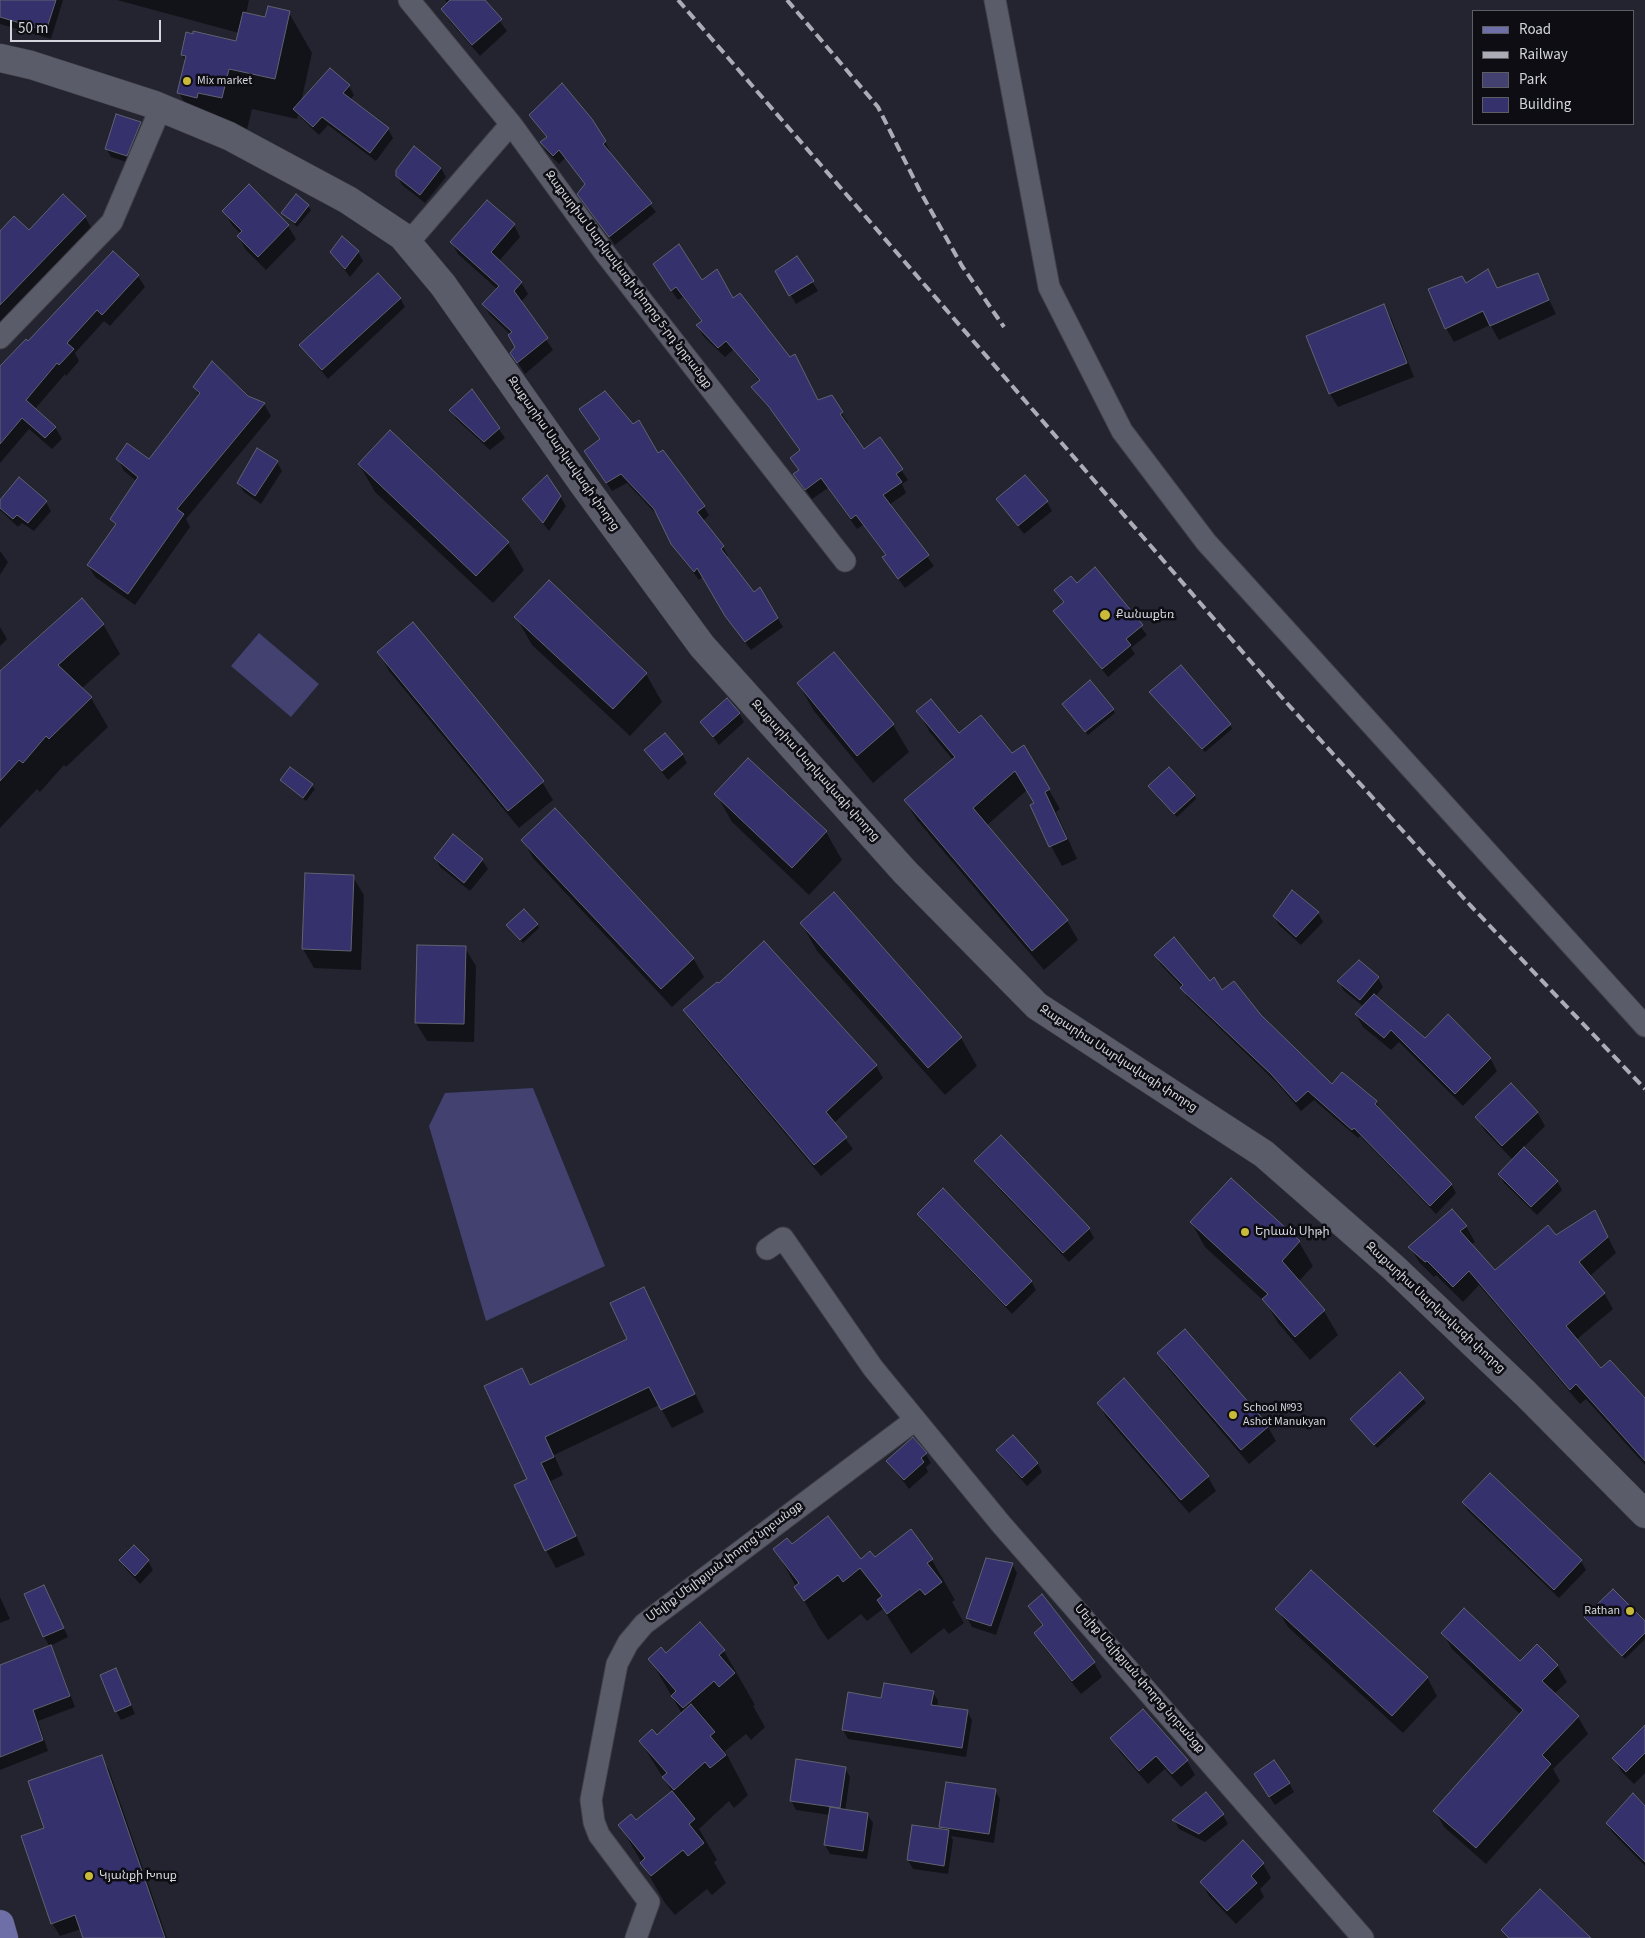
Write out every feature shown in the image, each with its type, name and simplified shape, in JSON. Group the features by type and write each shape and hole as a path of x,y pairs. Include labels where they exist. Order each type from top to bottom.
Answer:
{"main road":[{"name":"Զաքարիա Սարկավագի փողոց","path":"0,58 31,65 161,107 229,136 348,200 402,236 443,285 578,476 702,646 912,879 1037,1006 1264,1154 1401,1274 1525,1393 1645,1514"},
{"path":"0,1924 4,1938"}],"street":[{"name":"Զաքարիա Սարկավագի փողոց 5-րդ նրբանցք","path":"410,0 511,124 604,252 845,561"},
{"path":"995,0 1049,287 1122,431 1206,542 1645,1026"},
{"path":"0,338 112,222 161,107"},
{"path":"408,243 511,124"},
{"name":"Մելիք Մելիքյան փողոց նրբանցք","path":"767,1249 782,1238 873,1368 1001,1524 1363,1938"},
{"name":"Մելիք Մելիքյան փողոց նրբանցք","path":"636,1938 649,1902 599,1835 594,1822 592,1800 617,1664 628,1643 644,1624 915,1420"}],"green space":[{"path":"259,633 319,684 291,717 231,666"},
{"path":"533,1088 605,1266 486,1321 429,1126 445,1093"}],"building":[{"path":"0,0 56,0 46,31 0,17"},
{"path":"450,0 485,0 502,19 472,45 441,9"},
{"path":"268,6 290,11 275,79 229,69 222,98 198,93 197,98 177,93 186,56 181,55 186,32 193,34 193,31 236,41 243,12 265,17"},
{"path":"330,68 350,85 343,93 389,128 370,153 322,117 313,127 293,109"},
{"path":"562,83 592,119 606,141 603,144 652,203 609,237 577,194 585,184 559,150 553,156 540,142 547,137 529,115"},
{"path":"116,114 141,122 127,156 105,149"},
{"path":"414,146 441,168 420,195 396,176 396,170"},
{"path":"249,184 289,225 258,257 237,236 242,231 222,211"},
{"path":"63,194 86,216 0,305 0,231 14,216 29,230"},
{"path":"296,194 309,205 295,223 281,213"},
{"path":"487,200 515,224 491,252 522,282 514,291 548,338 517,363 510,353 515,347 508,335 512,332 482,304 499,286 450,242"},
{"path":"342,236 359,251 345,269 330,252"},
{"path":"679,244 702,280 717,269 733,298 740,293 790,357 795,354 818,400 832,395 843,412 840,414 864,449 880,437 903,469 896,474 902,482 883,495 929,555 898,579 882,557 886,555 856,515 851,519 821,478 805,490 793,474 799,470 790,458 800,450 769,407 751,387 760,380 726,341 718,348 696,325 702,321 676,287 671,291 653,264"},
{"path":"113,251 139,275 102,315 97,310 67,343 74,349 59,365 57,363 26,400 56,427 45,438 22,418 0,444 0,366 26,339 28,341"},
{"path":"797,256 814,281 789,296 775,271"},
{"path":"1488,269 1497,288 1538,273 1549,300 1490,326 1483,311 1445,329 1428,289 1462,276 1466,283"},
{"path":"378,273 401,298 322,370 299,345"},
{"path":"1384,304 1407,363 1329,394 1306,336"},
{"path":"212,361 248,396 265,403 177,509 184,514 128,594 87,565 116,524 110,519 138,477 116,459 127,443 149,459 200,393 193,387"},
{"path":"472,389 500,428 484,442 449,410"},
{"path":"605,391 633,424 639,420 658,453 663,450 705,506 697,512 724,546 721,549 754,592 760,587 778,618 745,642 725,616 697,568 694,572 671,544 654,509 621,474 606,483 584,451 600,439 579,409"},
{"path":"390,430 509,542 476,576 358,464"},
{"path":"257,448 278,461 255,496 237,483"},
{"path":"547,475 561,496 543,523 522,499"},
{"path":"1025,475 1048,501 1018,526 996,499"},
{"path":"19,477 47,501 28,523 17,515 13,519 0,508 0,500"},
{"path":"1095,567 1143,625 1126,639 1131,645 1102,669 1053,611 1064,602 1054,590 1071,576 1077,583"},
{"path":"549,580 647,673 613,709 514,617"},
{"path":"82,598 104,624 58,665 92,697 49,739 46,736 23,763 19,760 0,781 0,671"},
{"path":"413,622 544,781 508,811 377,652"},
{"path":"834,652 894,724 857,756 797,683"},
{"path":"1181,665 1231,724 1202,749 1149,692"},
{"path":"1090,680 1114,709 1085,732 1062,704"},
{"path":"727,698 740,713 713,737 700,722"},
{"path":"931,699 959,733 981,715 1012,753 1024,745 1050,789 1045,792 1067,839 1049,847 1030,805 1034,803 1015,771 973,808 1068,920 1032,951 904,800 955,757 916,711"},
{"path":"665,733 683,754 662,771 644,750"},
{"path":"748,758 827,831 792,868 714,794"},
{"path":"290,767 313,784 303,798 280,780"},
{"path":"1169,767 1195,795 1174,814 1148,786"},
{"path":"555,808 694,958 661,989 521,840"},
{"path":"453,834 483,859 464,883 434,858"},
{"path":"305,873 354,875 351,951 302,949"},
{"path":"1292,890 1319,912 1296,937 1273,916"},
{"path":"834,892 962,1037 928,1068 800,923"},
{"path":"524,909 538,924 520,940 506,925"},
{"path":"1174,937 1210,981 1214,977 1222,990 1234,981 1261,1015 1332,1084 1342,1072 1377,1101 1375,1104 1452,1184 1430,1206 1354,1128 1352,1130 1308,1091 1296,1102 1271,1074 1180,988 1183,985 1154,955"},
{"path":"764,941 877,1065 826,1112 847,1137 814,1165 683,1010 717,982 719,983"},
{"path":"417,945 466,946 464,1024 415,1023"},
{"path":"1359,960 1379,977 1360,1000 1337,981"},
{"path":"1374,994 1425,1038 1448,1014 1491,1058 1455,1094 1391,1030 1384,1038 1355,1014"},
{"path":"1511,1083 1538,1112 1502,1146 1475,1117"},
{"path":"1001,1135 1090,1228 1063,1253 974,1161"},
{"path":"1524,1147 1558,1181 1531,1207 1498,1174"},
{"path":"1231,1178 1300,1241 1282,1261 1325,1310 1295,1337 1262,1299 1268,1294 1190,1222"},
{"path":"943,1188 1032,1281 1006,1306 917,1214"},
{"path":"1452,1209 1467,1226 1460,1231 1495,1270 1548,1225 1556,1235 1595,1210 1608,1237 1579,1262 1605,1293 1566,1326 1601,1368 1610,1360 1645,1398 1645,1461 1576,1384 1570,1390 1469,1271 1453,1287 1427,1261 1425,1262 1408,1247"},
{"path":"644,1287 695,1394 661,1410 649,1387 545,1437 554,1457 541,1463 576,1536 545,1551 514,1485 527,1479 484,1386 522,1368 530,1385 627,1339 610,1303"},
{"path":"1185,1329 1269,1426 1241,1450 1157,1353"},
{"path":"1400,1372 1424,1398 1374,1445 1350,1419"},
{"path":"1124,1378 1209,1476 1181,1500 1097,1403"},
{"path":"1013,1435 1038,1463 1022,1478 996,1450"},
{"path":"913,1437 927,1453 921,1458 924,1462 904,1480 886,1461"},
{"path":"1490,1473 1582,1560 1554,1590 1462,1502"},
{"path":"828,1516 861,1559 870,1551 875,1557 911,1529 933,1559 927,1563 942,1582 925,1595 920,1589 887,1614 877,1600 882,1596 860,1568 843,1582 838,1575 804,1601 794,1587 799,1583 773,1549 787,1538 792,1544"},
{"path":"134,1545 149,1560 135,1576 119,1560"},
{"path":"986,1558 1013,1563 991,1626 966,1618"},
{"path":"1311,1570 1428,1677 1392,1716 1275,1609"},
{"path":"44,1585 64,1628 43,1637 24,1594"},
{"path":"1613,1589 1645,1621 1645,1633 1622,1656 1584,1617"},
{"path":"1042,1594 1095,1662 1072,1681 1034,1633 1043,1625 1028,1606"},
{"path":"1464,1608 1520,1661 1537,1644 1558,1665 1542,1681 1579,1716 1542,1755 1551,1764 1476,1848 1433,1811 1523,1710 1441,1633"},
{"path":"700,1622 725,1650 719,1655 735,1673 719,1687 714,1681 683,1708 671,1696 676,1691 648,1659 661,1647 666,1653"},
{"path":"51,1645 70,1696 33,1710 43,1740 0,1757 0,1665"},
{"path":"116,1668 131,1705 115,1712 100,1675"},
{"path":"884,1683 934,1691 931,1705 968,1710 962,1748 842,1730 848,1692 881,1698"},
{"path":"691,1704 715,1732 710,1736 726,1755 710,1768 705,1762 674,1790 662,1777 667,1773 639,1741 652,1729 657,1735"},
{"path":"1143,1709 1188,1760 1172,1774 1156,1756 1139,1771 1110,1738"},
{"path":"1645,1725 1645,1753 1626,1772 1612,1758"},
{"name":"Կյանքի Խոսք","path":"102,1755 165,1938 83,1938 75,1915 51,1924 21,1836 44,1828 28,1781"},
{"path":"796,1759 846,1767 840,1808 790,1801"},
{"path":"1274,1760 1290,1783 1269,1797 1254,1774"},
{"path":"946,1782 996,1789 989,1834 939,1827"},
{"path":"672,1791 695,1819 689,1824 704,1843 688,1856 683,1850 651,1876 640,1863 645,1858 618,1825 631,1814 636,1820"},
{"path":"1206,1792 1224,1814 1199,1834 1172,1820"},
{"path":"1633,1793 1645,1806 1645,1862 1606,1823"},
{"path":"830,1807 868,1813 863,1851 824,1845"},
{"path":"912,1825 949,1830 944,1866 907,1860"},
{"path":"1243,1840 1264,1863 1251,1876 1257,1883 1227,1911 1200,1882"},
{"path":"1540,1889 1591,1938 1509,1938 1501,1930"}],"railway":[{"path":"678,0 1285,701 1470,905 1645,1089"},
{"path":"787,0 878,107 920,191 962,266 1004,327"}],"place":[{"name":"Mix market","path":"187,81"},
{"name":"Քանաքեռ","path":"1105,615"},
{"name":"Երևան Սիթի","path":"1245,1232"},
{"name":"School №93 Ashot Manukyan","path":"1233,1415"},
{"name":"Rathan","path":"1630,1611"},
{"name":"Կյանքի Խոսք","path":"89,1876"}]}
